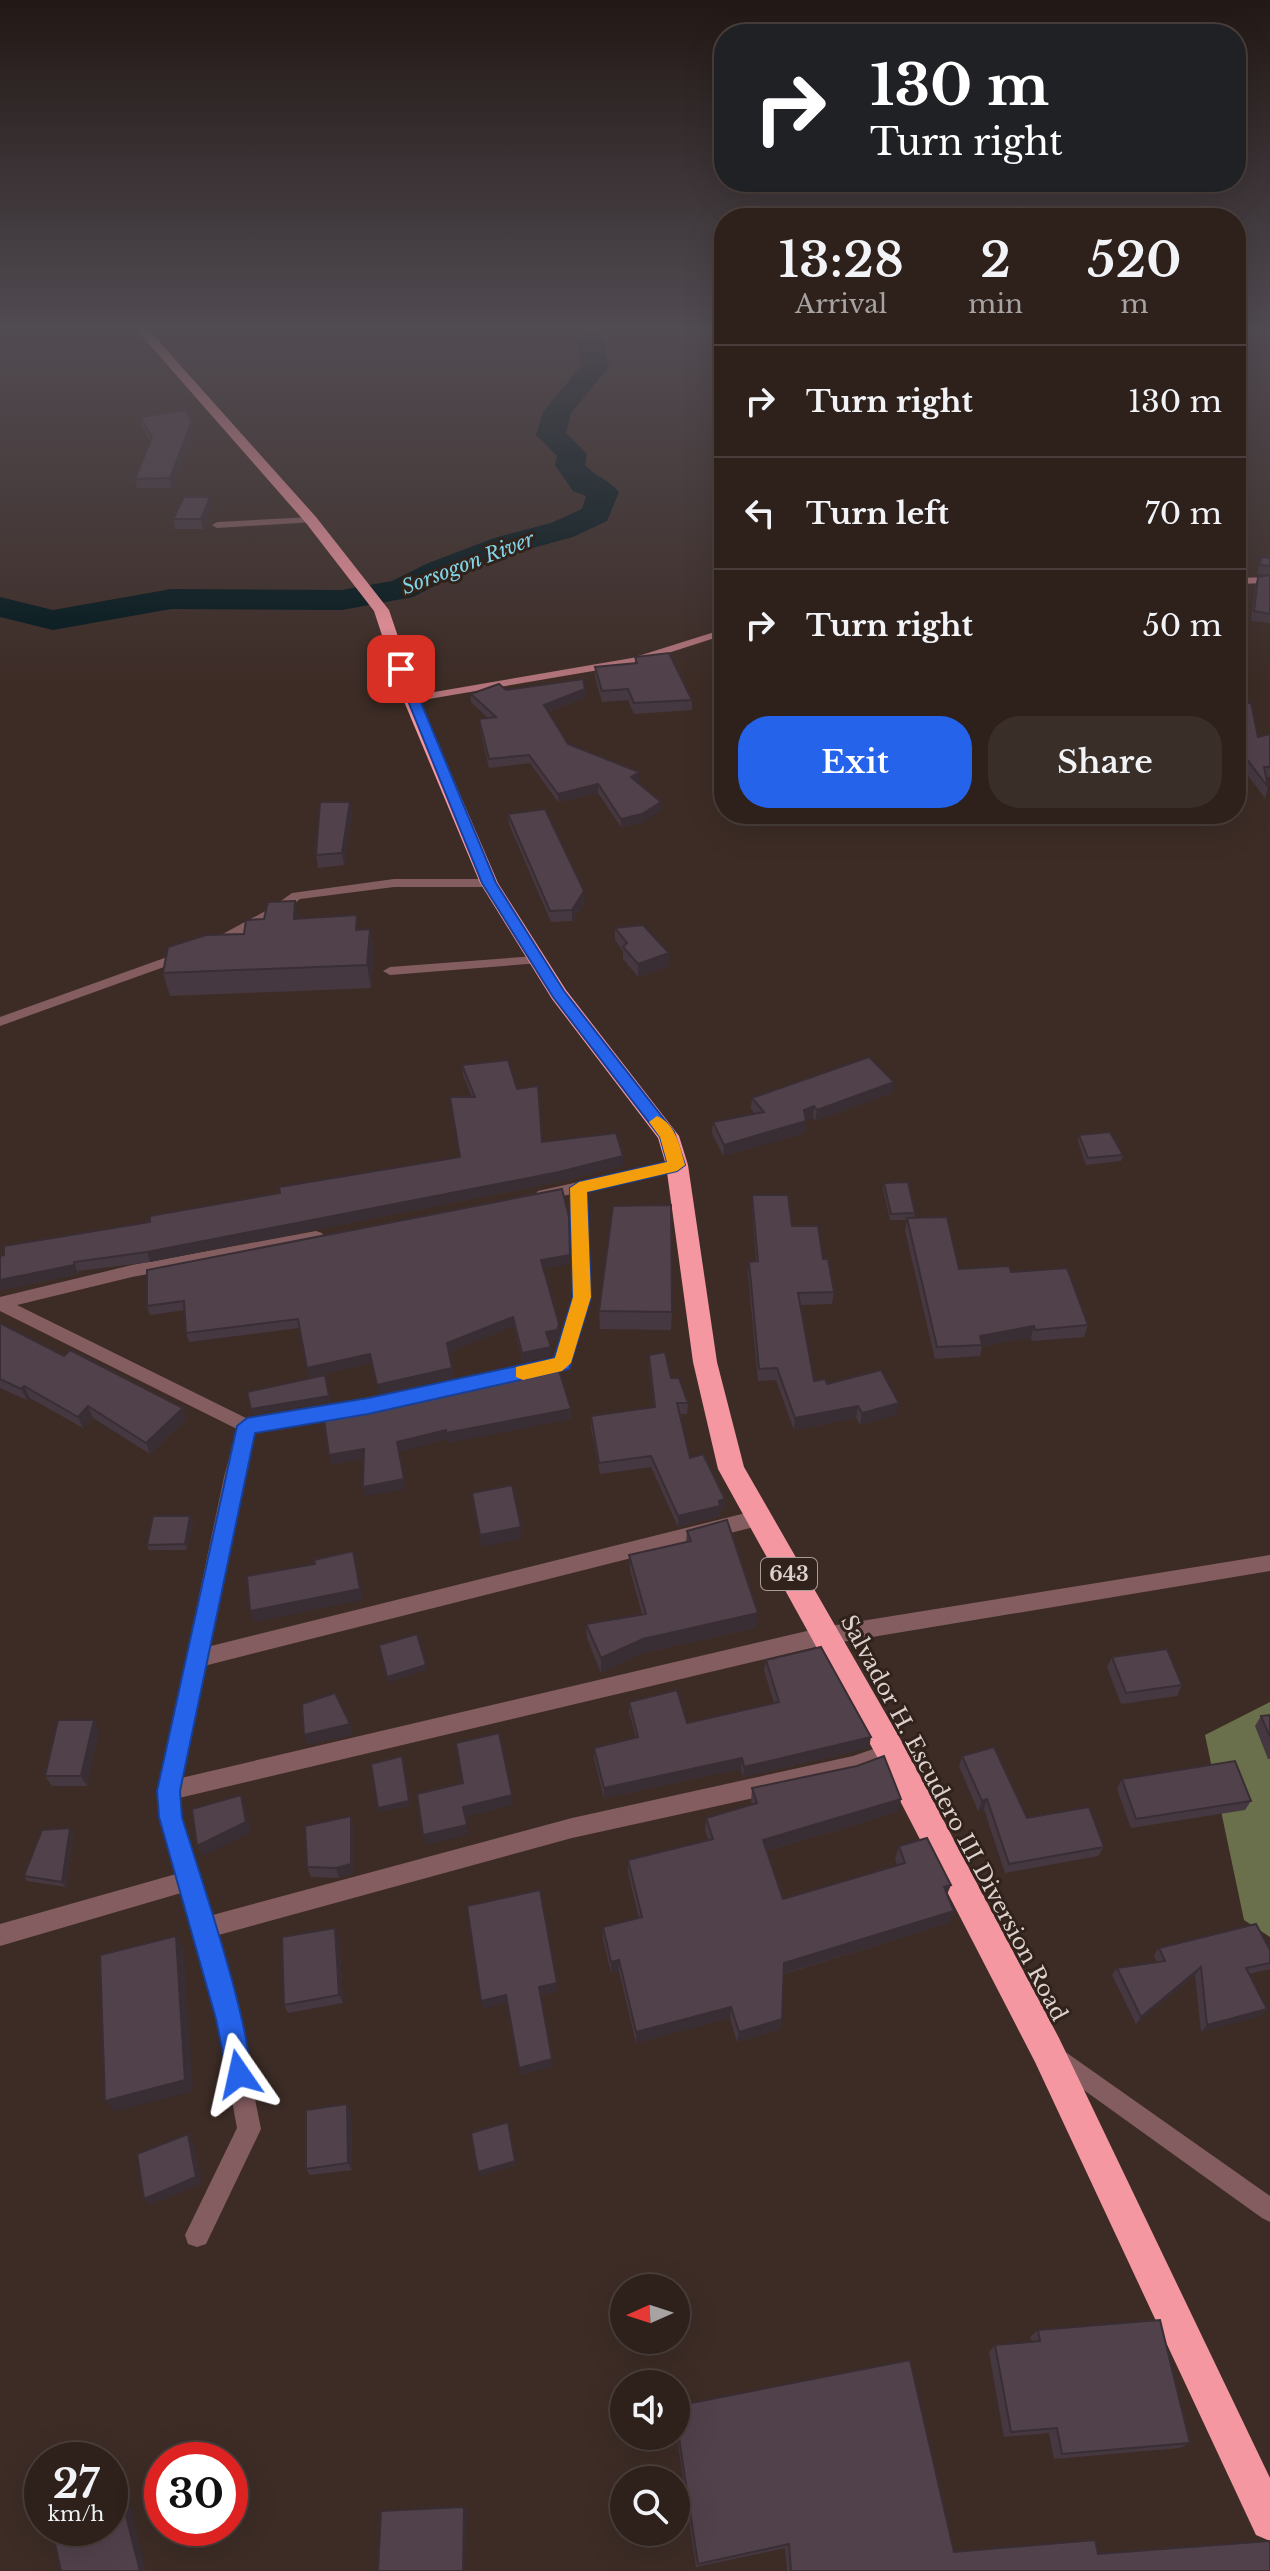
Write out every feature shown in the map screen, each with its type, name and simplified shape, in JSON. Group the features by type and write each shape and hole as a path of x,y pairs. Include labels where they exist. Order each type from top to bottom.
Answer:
{"highway":[{"name":"Salvador H. Escudero III Diversion Road","path":"246,447 351,568 381,610 411,699 489,883 536,960 668,1136 677,1165 705,1362 731,1469 891,1752 1047,2050 1270,2521"}],"street":[{"path":"217,525 311,520"},
{"path":"1246,581 1270,580"},
{"path":"411,699 634,661 714,635"},
{"path":"0,1022 233,934 296,896 394,883 489,883"},
{"path":"390,971 536,960"},
{"path":"533,1197 677,1165"},
{"path":"0,1304 247,1426 368,1406 562,1363 582,1297 579,1188"},
{"path":"0,1304 132,1271 333,1234"},
{"path":"197,2235 249,2129 228,2019 170,1817 168,1791 247,1426"},
{"path":"195,1659 758,1518"},
{"path":"168,1791 824,1636 1270,1563"},
{"path":"202,1929 572,1828 853,1766 891,1752"},
{"path":"0,1935 187,1881"},
{"path":"1047,2050 1270,2210"}],"green space":[{"path":"1270,1702 1270,1937 1244,1920 1205,1735"}],"building":[{"path":"148,447 182,447 170,478 135,479"},
{"path":"184,497 210,497 201,519 173,519"},
{"path":"1261,557 1270,558 1270,566 1260,565"},
{"path":"1270,575 1270,614 1254,611 1258,577"},
{"path":"669,653 692,700 634,703 628,689 602,691 595,667 637,663 635,657"},
{"path":"583,679 585,689 544,705 568,744 639,772 631,777 661,802 642,814 621,819 598,784 558,794 529,755 489,759 479,719 496,717 471,694 499,684 506,690"},
{"path":"1246,703 1251,703 1258,737 1270,734 1270,767 1264,767 1268,787 1246,758"},
{"path":"320,802 350,802 342,853 316,855"},
{"path":"545,809 584,891 572,910 550,911 508,814"},
{"path":"295,901 294,919 357,915 356,930 370,929 367,965 163,973 168,947 206,935 244,934 246,920 264,919 268,902"},
{"path":"643,925 669,953 638,964 623,947 627,943 615,928"},
{"path":"869,1057 894,1082 817,1110 814,1106 804,1110 806,1121 724,1145 713,1122 764,1112 752,1098"},
{"path":"508,1060 517,1089 538,1086 542,1142 616,1133 623,1156 559,1172 147,1252 74,1262 74,1265 0,1280 0,1256 4,1255 4,1246 150,1222 150,1216 280,1193 279,1187 460,1157 450,1097 475,1097 462,1065"},
{"path":"1110,1132 1123,1155 1088,1158 1079,1135"},
{"path":"908,1182 915,1213 891,1214 884,1183"},
{"path":"562,1189 569,1217 570,1255 541,1260 559,1324 557,1330 546,1332 551,1347 522,1353 513,1317 447,1343 452,1368 377,1385 370,1354 307,1368 298,1319 186,1333 184,1301 147,1306 147,1270"},
{"path":"752,1195 788,1195 792,1226 818,1226 823,1259 828,1259 834,1292 798,1293 814,1381 825,1379 827,1384 881,1370 899,1403 862,1413 858,1406 795,1418 777,1368 759,1369 749,1262 758,1261"},
{"path":"671,1205 672,1312 599,1311 613,1206"},
{"path":"947,1217 959,1269 1009,1266 1011,1272 1067,1268 1088,1325 1035,1330 1034,1326 980,1336 982,1345 937,1347 907,1218"},
{"path":"0,1323 64,1356 70,1350 183,1408 146,1443 88,1406 78,1417 24,1386 21,1389 0,1379"},
{"path":"665,1352 671,1378 679,1378 688,1403 677,1403 690,1458 703,1454 725,1499 719,1501 720,1506 678,1516 651,1456 599,1463 591,1416 655,1407 649,1355"},
{"path":"557,1364 571,1409 446,1433 446,1430 397,1442 404,1479 363,1487 364,1449 329,1455 324,1419 383,1409 382,1403 456,1386 457,1392 528,1376 527,1370"},
{"path":"325,1375 329,1396 251,1409 247,1392"},
{"path":"512,1485 521,1527 480,1535 472,1493"},
{"path":"153,1516 190,1516 185,1544 147,1545"},
{"path":"727,1520 758,1613 643,1639 601,1658 586,1624 646,1614 629,1555 691,1541 687,1531"},
{"path":"353,1551 360,1589 250,1611 247,1576 315,1564 314,1560"},
{"path":"417,1634 426,1665 387,1677 379,1645"},
{"path":"821,1647 871,1737 744,1767 742,1758 604,1788 594,1748 638,1737 629,1702 677,1690 687,1723 779,1702 766,1660"},
{"path":"1167,1649 1182,1685 1126,1693 1112,1657"},
{"path":"335,1693 350,1724 304,1735 302,1704"},
{"path":"1270,1715 1270,1737 1261,1716"},
{"path":"58,1720 94,1720 81,1776 45,1776"},
{"path":"499,1733 512,1795 463,1807 467,1825 423,1835 417,1794 463,1783 456,1743"},
{"path":"994,1747 1027,1818 1089,1807 1104,1847 1009,1864 987,1799 982,1801 962,1756"},
{"path":"402,1756 409,1801 378,1808 371,1764"},
{"path":"884,1756 901,1799 763,1840 783,1899 905,1863 899,1846 927,1838 951,1885 944,1887 954,1911 784,1963 782,2019 739,2032 731,2007 636,2032 619,1960 611,1962 603,1927 642,1917 628,1860 713,1839 706,1818 757,1803 752,1788 857,1766"},
{"path":"1235,1761 1251,1801 1136,1819 1122,1779"},
{"path":"241,1795 246,1822 197,1846 192,1809"},
{"path":"351,1816 351,1864 336,1868 307,1867 305,1826"},
{"path":"70,1828 62,1882 24,1876 42,1830"},
{"path":"540,1890 557,1983 539,1987 552,2059 519,2068 506,1995 481,2001 467,1906"},
{"path":"1256,1924 1270,1950 1270,1963 1246,1968 1267,2009 1207,2025 1201,1967 1141,2017 1117,1968 1165,1961 1159,1948"},
{"path":"335,1928 339,1995 284,2005 282,1937"},
{"path":"176,1936 185,2080 105,2101 100,1955"},
{"path":"347,2104 348,2163 306,2169 306,2110"},
{"path":"508,2122 515,2161 478,2172 471,2133"},
{"path":"188,2134 196,2177 144,2199 137,2154"},
{"path":"1160,2320 1190,2443 1062,2454 1057,2428 1011,2432 995,2345 1040,2341 1038,2330"},
{"path":"910,2360 954,2552 1095,2540 1098,2554 1270,2541 1270,2571 791,2571 789,2544 698,2564 690,2511 690,2466 683,2466 681,2450 690,2450 690,2403"},
{"path":"464,2507 463,2571 378,2571 381,2511"},
{"path":"128,2524 140,2571 61,2571 55,2546 128,2546"}],"waterway":[{"name":"Sorsogon River","path":"0,607 53,620 171,599 342,600 401,590 438,571 506,545 562,530 596,514 603,492 584,484 570,465 572,454 564,447"}],"slow traffic":[{"path":"523,1372 562,1363 575,1328 582,1297 579,1188 677,1165 668,1136 657,1122"}],"route":[{"path":"239,2074 228,2019 170,1817 168,1791 233,1477 247,1426 368,1406 562,1363 582,1297 579,1188 677,1165 668,1136 559,994 489,883 401,669"}]}
